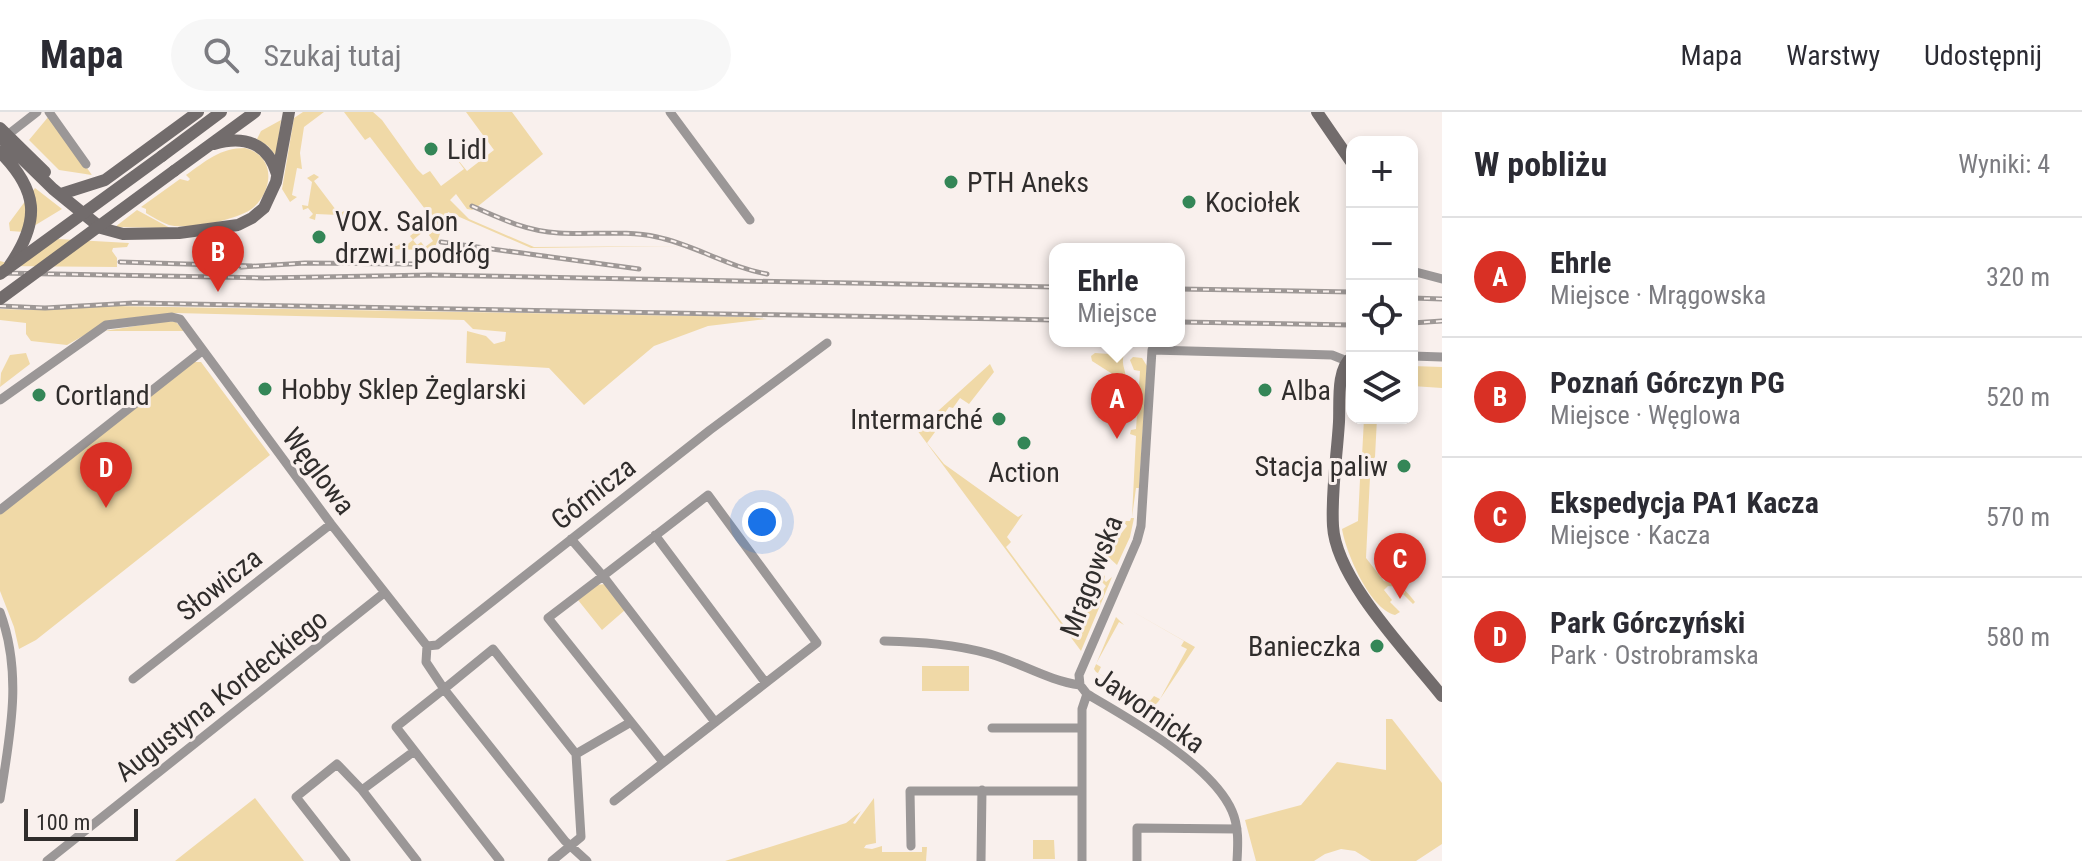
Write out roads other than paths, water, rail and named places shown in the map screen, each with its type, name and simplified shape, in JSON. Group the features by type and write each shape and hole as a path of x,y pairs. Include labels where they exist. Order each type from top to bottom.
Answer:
{"main road":[{"path":"61,194 105,180 198,112"},
{"path":"4,271 221,112"},
{"path":"0,299 255,112"},
{"path":"2,138 61,194 106,231 172,234 225,228 249,220 268,201 277,178 289,112"},
{"path":"1317,112 1346,154"},
{"path":"2,138 32,205 28,233 4,271"},
{"path":"204,148 230,141 254,143 269,155 277,178"},
{"path":"1346,368 1343,374 1333,527 1338,550 1354,583 1442,696"}],"street":[{"path":"2,138 37,112"},
{"path":"49,112 86,164"},
{"path":"670,112 750,220"},
{"path":"1418,273 1442,279"},
{"name":"Węglowa","path":"0,400 106,325 172,317 180,319 331,524 427,646"},
{"name":"Górnicza","path":"427,646 437,645 710,430 827,343"},
{"name":"Mrągowska","path":"1080,685 1079,675 1141,526 1152,350 1332,355 1346,358"},
{"path":"0,510 202,351"},
{"path":"1418,356 1442,357"},
{"path":"614,801 817,643 708,495 548,618 663,762"},
{"name":"Słowicza","path":"133,679 331,524"},
{"path":"655,535 765,682"},
{"path":"571,539 715,722"},
{"name":"Augustyna Kordeckiego","path":"47,861 384,593"},
{"path":"0,612 10,643 14,699 1,792"},
{"name":"Jawornicka","path":"884,641 959,646 991,654 1063,683 1080,685 1087,694 1144,729 1209,779 1228,802 1237,829 1237,861"},
{"path":"0,650 10,643"},
{"path":"427,646 426,662 444,689 571,846 587,861"},
{"path":"500,861 396,727 493,649 576,754 581,837 552,861"},
{"path":"1082,861 1082,709 1087,694"},
{"path":"576,754 631,722"},
{"path":"992,728 1082,728"},
{"path":"362,790 413,752"},
{"path":"346,861 296,797 337,764 362,790 417,861"},
{"path":"981,861 982,790"},
{"path":"911,846 910,791 1082,791"},
{"path":"1137,861 1137,828 1237,829"}],"railway":[{"path":"472,206 514,224 547,232 657,237 767,274"},
{"path":"441,242 639,269"},
{"path":"120,262 252,266"},
{"path":"241,267 305,263 413,264"},
{"path":"0,273 264,278 431,275 1049,287"},
{"path":"1185,289 1346,292"},
{"path":"1418,298 1442,299"},
{"path":"0,306 45,308 134,303 1049,320"},
{"path":"1418,323 1442,321"},
{"path":"1185,322 1346,325"}],"place":[{"name":"Lidl","path":"431,149"},
{"name":"PTH Aneks","path":"951,182"},
{"name":"Kociołek","path":"1189,202"},
{"name":"VOX. Salon drzwi i podłóg","path":"319,237"},
{"name":"Poznań Górczyn PG","path":"218,292"},
{"name":"Hobby Sklep Żeglarski","path":"265,389"},
{"name":"Alba","path":"1265,390"},
{"name":"Cortland","path":"39,395"},
{"name":"Intermarché","path":"999,419"},
{"name":"Ehrle","path":"1117,439"},
{"name":"Action","path":"1024,443"},
{"name":"Stacja paliw","path":"1404,466"},
{"name":"Park Górczyński","path":"106,508"},
{"name":"Ekspedycja PA1 Kacza","path":"1400,599"},
{"name":"Banieczka","path":"1377,646"}]}
